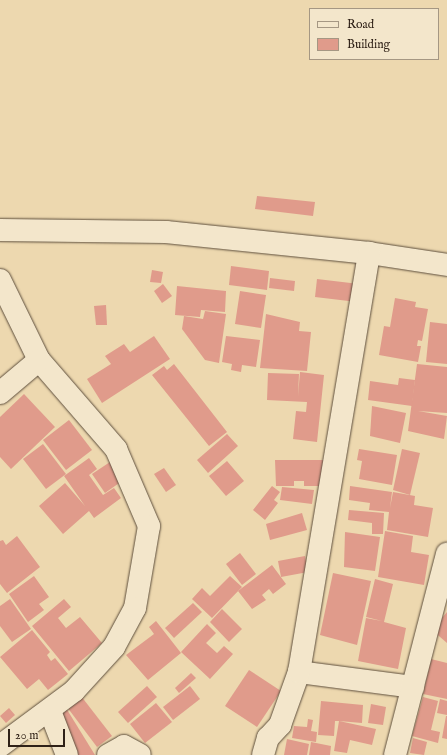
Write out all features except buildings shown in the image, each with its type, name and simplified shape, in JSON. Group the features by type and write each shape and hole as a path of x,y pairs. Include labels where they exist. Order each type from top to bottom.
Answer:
{"street":[{"path":"0,230 166,232 369,253 447,265"},
{"path":"263,755 268,738 280,725 299,672 369,253"},
{"path":"0,280 39,360 116,449 149,526 135,608 114,647 50,710 0,746"},
{"path":"0,393 39,360"},
{"path":"395,755 447,554"},
{"path":"299,672 413,687"},
{"path":"50,710 68,755"},
{"path":"108,755 124,746 140,755"}]}
